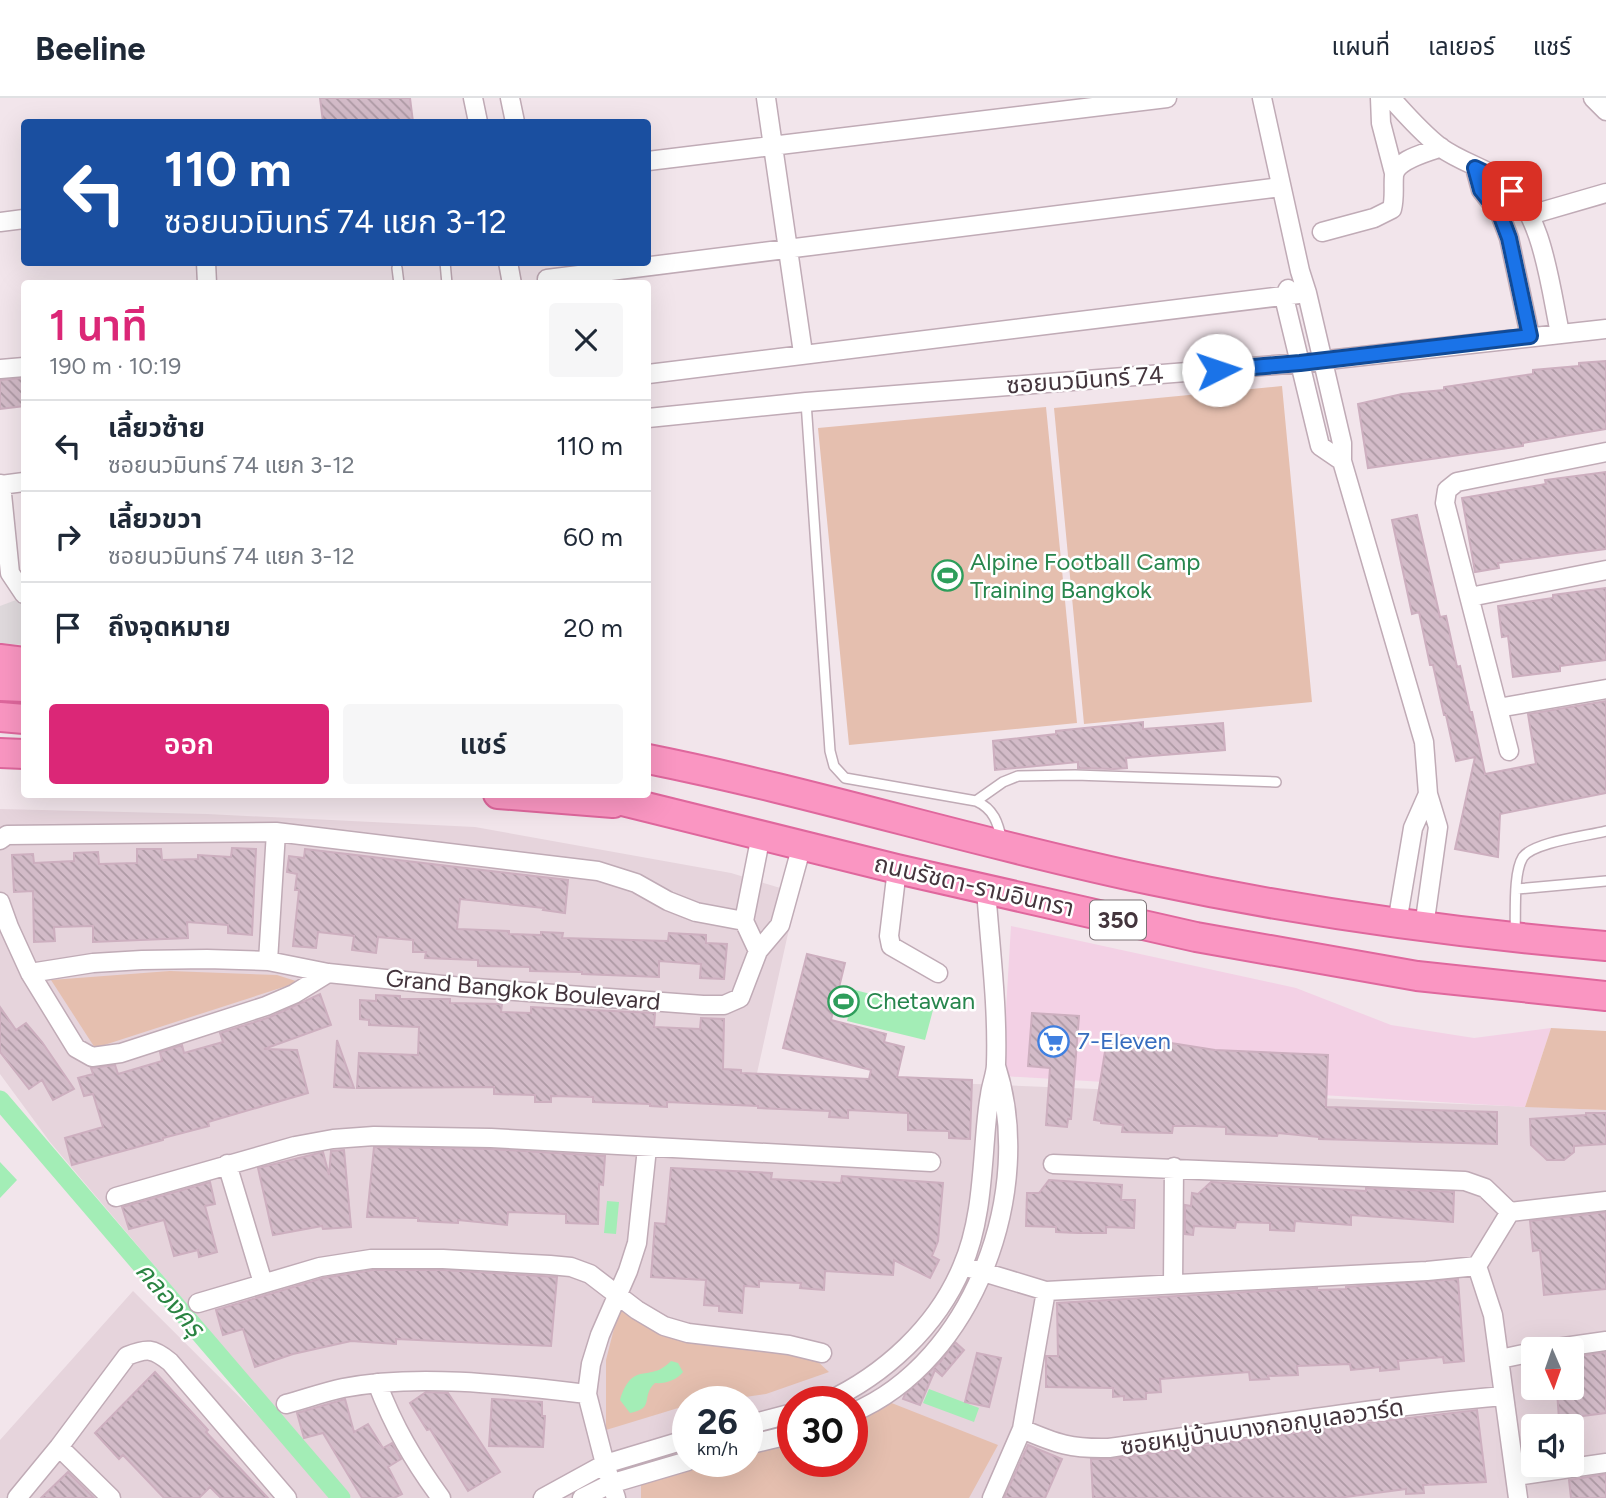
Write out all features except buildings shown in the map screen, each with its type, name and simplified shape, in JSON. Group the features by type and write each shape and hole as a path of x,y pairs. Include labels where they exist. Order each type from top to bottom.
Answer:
{"main road":[{"path":"7,680 21,665"},
{"path":"0,753 21,754"},
{"name":"ถนนรัชดา-รามอินทรา","path":"651,760 707,771 1003,846 1230,896 1410,925 1606,946"},
{"path":"548,798 636,805"},
{"name":"ถนนรัชดา-รามอินทรา","path":"609,798 897,869 1196,937 1417,976 1606,996"}],"street":[{"path":"473,98 477,119"},
{"path":"510,98 514,119"},
{"path":"766,98 803,353"},
{"path":"651,161 1167,98"},
{"path":"1262,98 1342,443 1342,461 1424,742 1428,794 1438,827 1410,925"},
{"path":"1322,232 1374,218 1392,209 1396,196 1394,173 1381,123 1380,98"},
{"path":"1391,98 1441,147 1502,181 1522,201 1541,247 1560,333"},
{"path":"1593,98 1606,111"},
{"path":"1394,173 1400,164 1441,147"},
{"path":"1475,168 1481,190 1500,214 1509,238 1530,336"},
{"path":"651,264 789,250 1281,187"},
{"path":"1530,215 1606,193"},
{"path":"0,222 21,219"},
{"path":"546,275 633,266"},
{"path":"1300,271 1284,297 1320,446 1342,461"},
{"path":"651,374 1307,293"},
{"name":"ซอยนวมินทร์ 74","path":"651,418 806,402 1323,361 1606,329"},
{"path":"0,369 21,367"},
{"path":"1509,751 1445,503 1447,490 1457,482 1606,452"},
{"path":"21,482 0,484 10,573 21,590"},
{"path":"1471,597 1606,570"},
{"path":"1498,708 1606,689"},
{"path":"1410,925 1413,828 1428,794"},
{"path":"0,840 7,835 276,832 598,871 636,883 668,901 696,912 744,921"},
{"path":"268,961 276,832"},
{"path":"758,951 744,921 761,835"},
{"name":"Grand Bangkok Boulevard","path":"30,973 93,963 142,960 268,961 328,973 514,992 724,1005 740,998 758,951 780,925 802,845"},
{"path":"897,869 889,936 891,946 938,973"},
{"path":"856,1386 883,1368 908,1346 932,1317 963,1266 975,1221 996,1066 986,889"},
{"path":"0,902 30,973 76,1048 92,1057 121,1053 266,1006 294,994 328,973"},
{"path":"868,1404 896,1387 928,1359 952,1329 983,1272 1001,1215 1007,1173 1006,1095 996,1066"},
{"path":"116,1197 227,1164 307,1144 374,1136 479,1137 931,1162"},
{"path":"613,1491 587,1394 600,1335 636,1242 647,1148"},
{"path":"227,1164 263,1283"},
{"path":"1053,1164 1465,1181 1485,1188 1510,1212"},
{"path":"1173,1284 1174,1167"},
{"path":"1510,1212 1606,1201"},
{"path":"1510,1212 1478,1266 1493,1315 1518,1498"},
{"path":"198,1303 320,1267 371,1259 443,1259 571,1267 590,1274 637,1310 664,1326 688,1333 789,1345 822,1353"},
{"path":"963,1266 1046,1291 1478,1266"},
{"path":"992,1498 1022,1429 1046,1291"},
{"path":"1584,1344 1606,1341"},
{"path":"17,1498 127,1356 143,1350 157,1352 170,1362 287,1498"},
{"path":"1500,1359 1521,1355"},
{"path":"286,1405 343,1388 420,1381 587,1394"},
{"path":"377,1383 396,1432 441,1498"},
{"name":"ซอยหมู่บ้านบางกอกบูเลอวาร์ด","path":"1022,1429 1051,1442 1076,1448 1109,1448 1312,1418 1504,1396"},
{"path":"543,1498 604,1464 672,1444"},
{"path":"58,1447 110,1498"},
{"path":"1516,1476 1606,1463"},
{"path":"582,1498 613,1491 672,1467"}],"lane":[{"path":"397,268 398,280"},
{"path":"806,402 829,738 834,766 845,778 976,801 986,806 995,816 1003,846"},
{"path":"976,801 1003,782 1018,776 1075,775 1276,782"},
{"path":"1514,938 1517,889 1524,856 1534,848 1606,831"},
{"path":"1517,889 1606,881"}],"shaded area":[{"path":"1282,386 1312,702 1084,724 1054,408"},
{"name":"Alpine Football Camp Training Bangkok","path":"1046,407 1077,723 849,745 818,428"},
{"path":"21,598 21,645 0,643 0,606"},
{"path":"0,809 207,814 475,827 731,873 797,893 757,1073 1606,1110 1606,1498 351,1498 50,1142 0,1074"},
{"path":"1011,926 1296,988 1391,1025 1474,1038 1551,1028 1525,1107 1002,1076"},
{"path":"170,971 277,975 299,982 95,1048 51,980"},
{"path":"855,990 933,1010 925,1040 847,1021"},
{"path":"1551,1028 1606,1031 1606,1110 1525,1107"},
{"path":"0,1162 17,1180 0,1198"},
{"path":"607,1201 619,1202 616,1234 604,1233"},
{"path":"133,1291 339,1498 0,1498 0,1440"},
{"path":"621,1301 666,1332 792,1350 816,1360 829,1372 789,1386 777,1386 777,1390 763,1394 763,1386 672,1386 672,1410 606,1430 606,1360"},
{"path":"671,1361 678,1363 683,1372 670,1381 655,1383 643,1408 630,1413 620,1400 630,1380 663,1368"},
{"path":"929,1389 979,1408 974,1422 923,1403"},
{"path":"884,1400 998,1445 969,1498 641,1498 641,1479 672,1470 672,1477 763,1477 763,1445 777,1442 777,1477 868,1477 868,1408"}],"waterway":[{"name":"คลองครุ","path":"0,1100 341,1498"}],"place":[{"name":"Alpine Football Camp Training Bangkok","path":"947,576"},
{"name":"Chetawan","path":"843,1001"},
{"name":"7-Eleven","path":"1054,1041"}],"route":[{"path":"1218,370 1530,336 1509,238 1500,214 1481,190 1475,168 1502,181 1512,191"}]}
